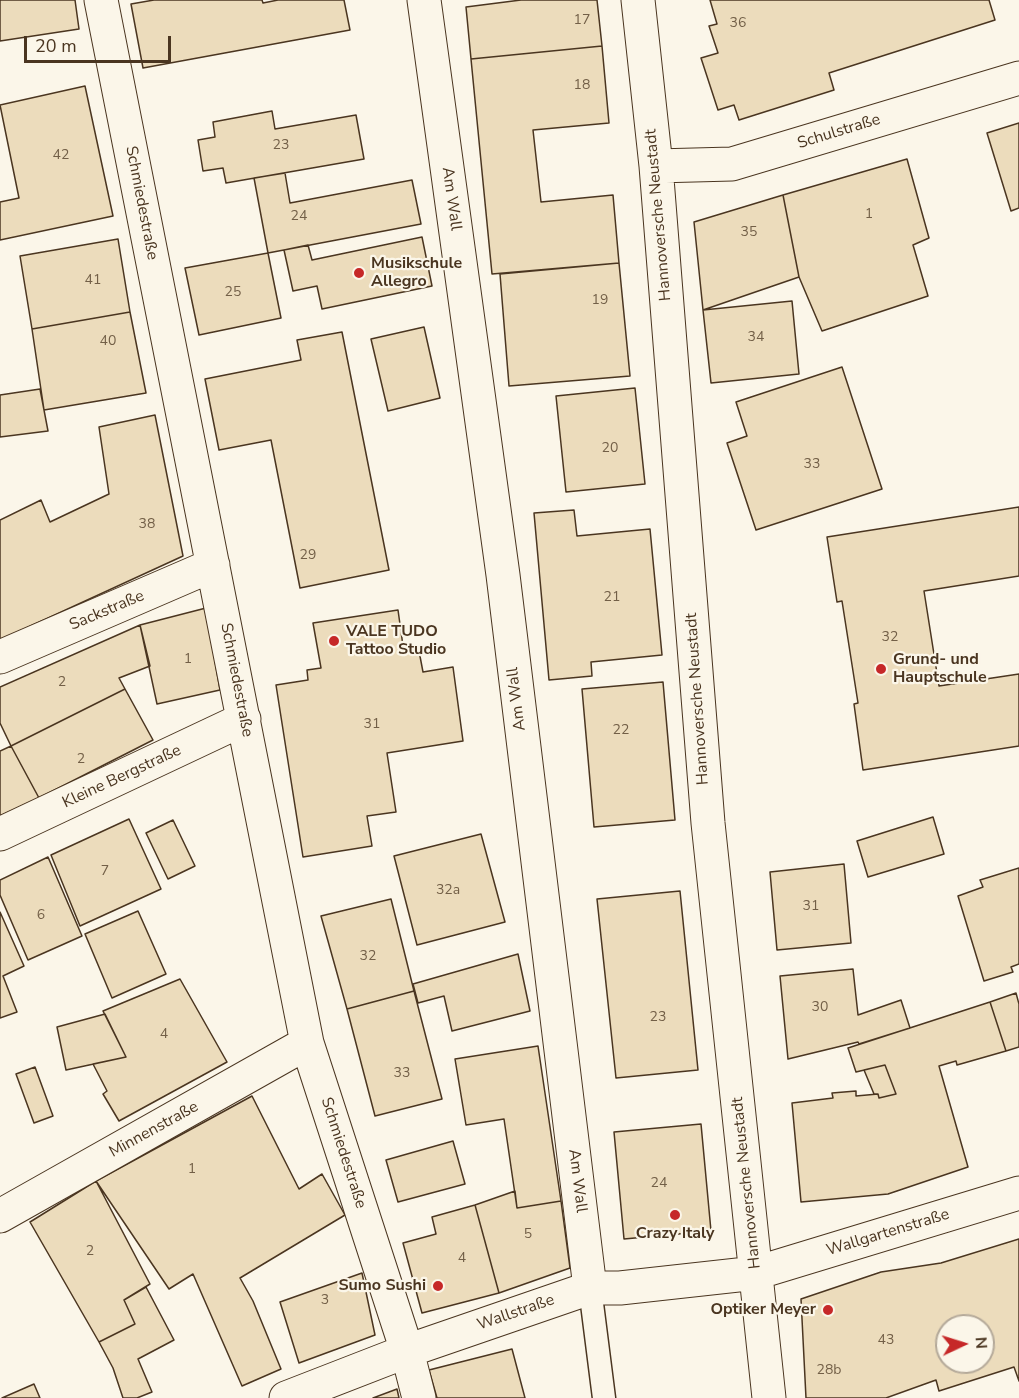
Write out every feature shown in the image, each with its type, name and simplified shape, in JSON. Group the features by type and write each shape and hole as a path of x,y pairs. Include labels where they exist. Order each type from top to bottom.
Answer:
{"street":[{"name":"Schmiedestraße","path":"101,0 308,1043 407,1351 419,1398"},
{"name":"Am Wall","path":"424,0 503,575 590,1288"},
{"name":"Hannoversche Neustadt","path":"638,0 656,166 708,824 769,1398"},
{"name":"Schulstraße","path":"656,166 732,164 1019,78"},
{"name":"Sackstraße","path":"0,657 213,566"},
{"name":"Kleine Bergstraße","path":"0,834 244,719"},
{"name":"Minnenstraße","path":"0,1216 308,1043"},
{"name":"Wallgartenstraße","path":"756,1273 1019,1193"},
{"name":"Wallstraße","path":"286,1398 407,1351 590,1288 620,1288 756,1273"}],"lane":[{"name":"Am Wall","path":"590,1288 604,1398"}],"building":[{"path":"0,0 75,0 79,29 0,41"},
{"path":"154,0 262,0 263,3 278,0 344,0 350,30 143,68 131,4"},
{"path":"521,0 597,0 602,46 471,59 466,7"},
{"path":"710,0 989,0 995,20 829,73 834,90 739,120 734,105 718,110 701,58 718,53 709,26 717,24"},
{"path":"602,46 609,123 533,130 541,202 613,195 619,263 492,274 471,59"},
{"path":"85,86 113,216 0,240 0,202 19,198 0,105"},
{"path":"272,111 275,129 356,115 364,159 226,183 223,168 203,171 198,140 215,137 213,122"},
{"path":"1019,123 1019,208 1011,211 987,133"},
{"path":"907,159 929,238 913,245 928,296 822,331 799,277 783,195"},
{"path":"285,173 290,203 412,180 421,224 268,253 254,178"},
{"path":"783,195 799,277 703,310 694,222"},
{"name":"Musikschule Allegro","path":"422,237 432,286 322,309 317,286 293,291 284,250 308,245 312,260"},
{"path":"118,239 130,312 32,329 20,256"},
{"path":"268,253 281,318 199,335 185,268"},
{"path":"619,263 630,376 509,386 500,274"},
{"path":"792,301 799,374 711,383 703,310"},
{"path":"130,312 146,393 44,410 32,329"},
{"path":"424,327 440,398 388,411 371,339"},
{"path":"342,332 389,570 300,588 271,440 219,450 205,379 301,360 297,340"},
{"path":"842,367 882,489 756,530 727,443 747,436 736,402"},
{"path":"635,388 645,484 566,492 556,396"},
{"path":"40,389 48,431 0,437 0,395"},
{"path":"155,415 183,556 0,640 0,520 41,500 50,522 109,494 99,427"},
{"path":"1019,507 1019,576 924,591 939,686 1019,674 1019,746 863,770 854,704 858,703 842,601 837,602 827,537"},
{"path":"574,510 577,536 650,529 662,655 591,662 592,676 549,680 534,513"},
{"path":"206,608 220,690 157,704 140,625"},
{"path":"398,610 404,653 419,651 423,672 453,667 463,741 387,753 396,812 367,816 372,846 303,857 276,685 308,680 307,670 321,668 313,623"},
{"path":"140,625 150,666 119,678 125,689 11,746 0,723 0,687"},
{"path":"663,682 675,820 594,827 582,689"},
{"path":"125,689 153,740 39,798 11,746"},
{"path":"11,746 39,798 0,816 0,751"},
{"path":"933,817 944,854 868,877 857,841"},
{"path":"129,819 161,889 80,926 51,855"},
{"path":"173,820 195,866 168,879 146,833"},
{"path":"481,834 505,922 417,945 394,856"},
{"path":"48,857 82,936 28,960 0,895 0,880"},
{"path":"844,864 851,943 777,950 770,872"},
{"path":"1019,868 1019,964 1011,967 1013,972 984,981 958,896 983,887 980,880"},
{"path":"680,891 698,1070 616,1078 597,899"},
{"path":"391,899 414,991 347,1009 321,916"},
{"path":"138,911 166,974 112,998 85,934"},
{"path":"0,912 24,966 3,976 17,1012 0,1018"},
{"path":"518,954 530,1011 452,1031 444,996 418,1003 413,984"},
{"path":"853,969 858,1015 901,1000 910,1028 859,1044 858,1042 788,1059 780,976"},
{"path":"180,979 227,1062 119,1121 103,1094 107,1091 93,1064 126,1057 103,1011"},
{"path":"414,991 442,1099 375,1116 347,1009"},
{"path":"1016,993 1019,1004 1019,1047 1006,1051 990,1002"},
{"path":"990,1002 1006,1051 957,1065 956,1061 939,1066 968,1167 888,1194 801,1202 792,1103 833,1098 832,1093 856,1091 856,1096 878,1094 879,1098 896,1094 885,1065 856,1072 848,1048"},
{"path":"105,1014 126,1057 66,1070 57,1027"},
{"path":"538,1046 561,1201 517,1208 504,1119 466,1125 455,1059"},
{"path":"885,1065 896,1094 879,1098 878,1094 874,1094 864,1070"},
{"path":"35,1067 53,1116 34,1123 16,1074"},
{"path":"252,1096 299,1189 322,1174 345,1215 240,1278 253,1301 281,1369 242,1386 193,1274 169,1289 96,1181"},
{"path":"701,1124 711,1231 624,1239 614,1132"},
{"path":"453,1141 465,1184 398,1202 386,1160"},
{"path":"96,1181 150,1284 124,1300 135,1324 99,1342 30,1222"},
{"path":"515,1191 517,1208 561,1201 570,1268 499,1293 475,1205"},
{"path":"475,1205 499,1293 422,1313 403,1243 436,1234 432,1217"},
{"path":"1019,1239 1019,1381 1014,1367 995,1373 995,1314 935,1314 935,1374 992,1374 939,1391 936,1380 886,1398 806,1398 801,1299 881,1272 941,1263"},
{"path":"362,1273 375,1335 299,1363 280,1302"},
{"path":"146,1287 174,1340 138,1359 152,1392 137,1398 123,1398 113,1368 99,1342 135,1324 124,1300"},
{"path":"512,1349 525,1398 437,1398 429,1370"},
{"path":"34,1384 40,1398 2,1398"},
{"path":"397,1389 399,1398 373,1398"}],"place":[{"name":"Musikschule Allegro","path":"359,273"},
{"name":"VALE TUDO Tattoo Studio","path":"334,641"},
{"name":"Grund- und Hauptschule","path":"881,669"},
{"name":"Crazy Italy","path":"675,1215"},
{"name":"Sumo Sushi","path":"438,1286"},
{"name":"Optiker Meyer","path":"828,1310"}]}
